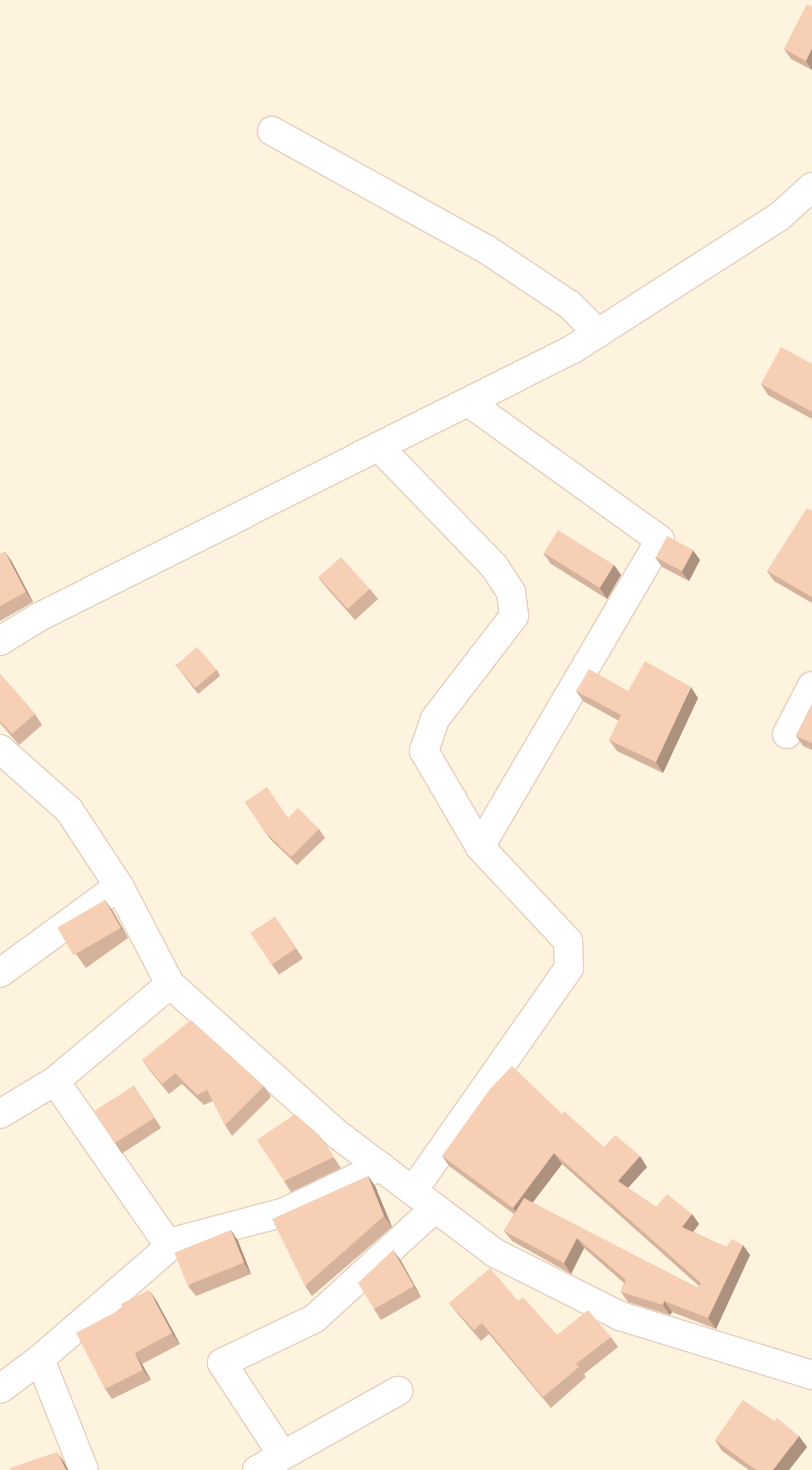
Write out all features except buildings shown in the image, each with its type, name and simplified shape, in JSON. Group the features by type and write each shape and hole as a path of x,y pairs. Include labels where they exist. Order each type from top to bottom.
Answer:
{"street":[{"path":"272,131 486,249 570,306 598,333"},
{"path":"0,641 40,618 468,402 598,333 779,217 812,187"},
{"path":"468,402 660,540 480,847"},
{"path":"379,446 494,566 511,592 514,616 435,719 424,751 480,847 568,941 569,968 413,1191"},
{"path":"787,734 812,686"},
{"path":"0,749 69,810 119,886 170,984 338,1134 496,1253 620,1316 812,1375"},
{"path":"0,974 119,886"},
{"path":"0,1114 55,1081 170,984"},
{"path":"55,1081 170,1247"},
{"path":"0,1389 40,1359 176,1241 285,1212 381,1166"},
{"path":"282,1454 222,1362 314,1320 435,1208"},
{"path":"40,1359 84,1470"},
{"path":"257,1470 282,1454 398,1391"}]}
